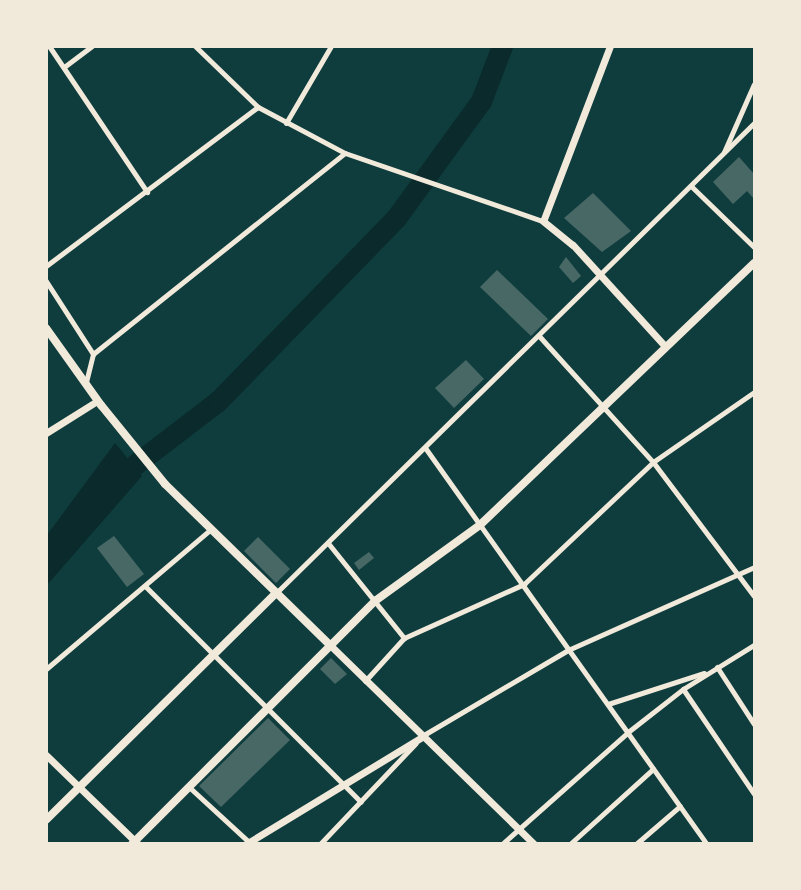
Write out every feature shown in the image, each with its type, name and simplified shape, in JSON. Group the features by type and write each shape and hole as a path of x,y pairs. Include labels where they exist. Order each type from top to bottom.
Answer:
{"main road":[{"path":"135,843 189,787 269,711 375,602 480,525 754,263"},
{"path":"46,328 105,412 165,484 331,646"},
{"path":"46,820 276,593"}],"street":[{"path":"49,46 147,192"},
{"path":"64,67 92,46"},
{"path":"195,46 258,107 345,153 543,221 602,276 665,346"},
{"path":"286,123 331,46"},
{"path":"543,221 610,46"},
{"path":"724,153 754,84"},
{"path":"46,266 258,107"},
{"path":"276,593 540,337 754,123"},
{"path":"86,383 93,354 345,153"},
{"path":"691,186 754,247"},
{"path":"46,281 93,354"},
{"path":"540,337 653,462 754,596"},
{"path":"365,681 404,638 524,584 653,462 754,392"},
{"path":"46,433 97,401"},
{"path":"426,449 707,843"},
{"path":"46,669 210,530"},
{"path":"328,543 404,638"},
{"path":"189,787 249,843 422,736 568,650 754,567"},
{"path":"145,586 361,802"},
{"path":"502,843 628,732 683,689 754,645"},
{"path":"331,646 534,843"},
{"path":"608,704 714,669"},
{"path":"714,669 754,724"},
{"path":"683,689 754,794"},
{"path":"320,843 422,736"},
{"path":"46,755 135,843"},
{"path":"570,843 653,769"},
{"path":"636,843 680,806"}],"water":[{"path":"115,443 142,476 47,585 47,535"}],"building":[{"path":"739,157 754,174 754,199 747,191 733,204 713,182"},
{"path":"593,193 631,231 602,252 564,218"},
{"path":"566,257 581,276 573,283 559,267"},
{"path":"497,270 548,319 531,336 480,287"},
{"path":"466,360 484,379 454,408 435,388"},
{"path":"114,536 144,574 127,587 97,548"},
{"path":"258,537 290,569 276,583 244,551"},
{"path":"369,552 374,558 359,570 354,563"},
{"path":"331,658 347,674 335,684 320,669"},
{"path":"268,718 290,740 221,807 199,786"}],"waterway":[{"path":"111,483 218,401 396,218 481,101 502,46"}]}
